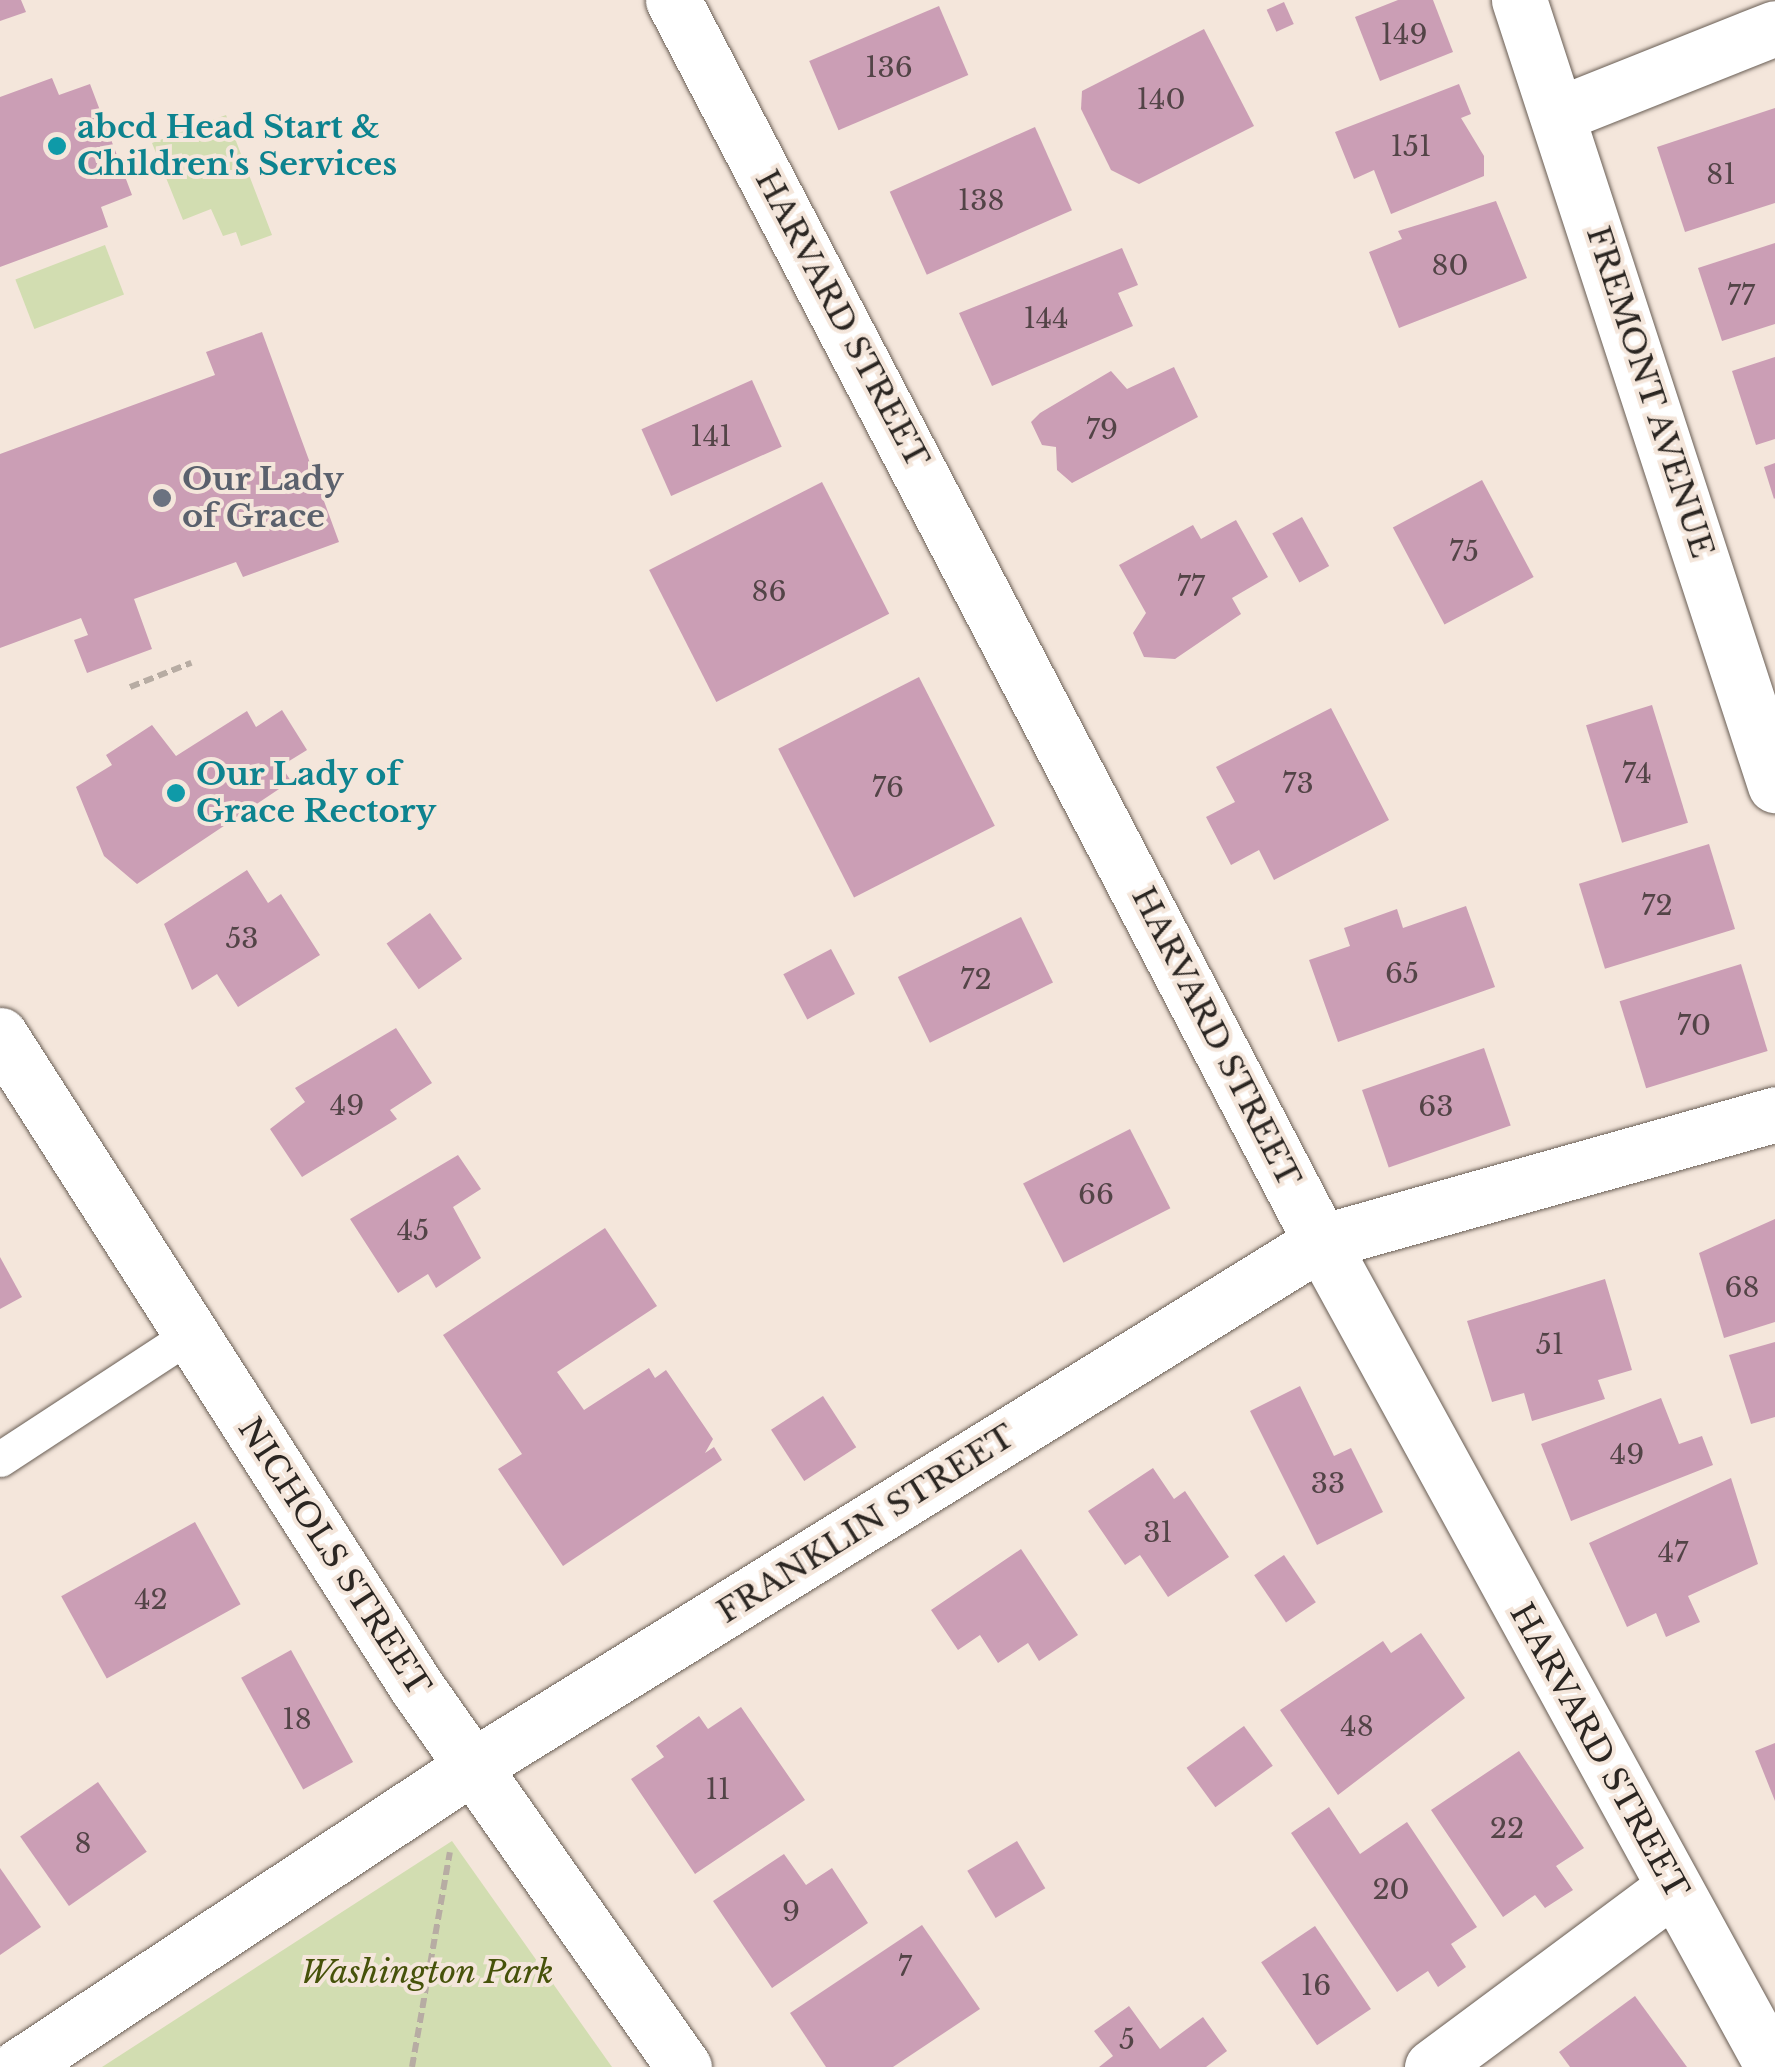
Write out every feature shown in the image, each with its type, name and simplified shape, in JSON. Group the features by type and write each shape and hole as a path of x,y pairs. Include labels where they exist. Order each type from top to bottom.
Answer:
{"street":[{"name":"HARVARD STREET","path":"673,0 1321,1242 1773,2067"},
{"name":"FREMONT AVENUE","path":"1519,0 1775,785"},
{"path":"1559,114 1775,28"},
{"name":"NICHOLS STREET","path":"0,1035 470,1768 684,2067"},
{"name":"FRANKLIN STREET","path":"18,2067 470,1768 1321,1242 1775,1114"},
{"path":"1432,2067 1673,1888"}],"lane":[{"path":"0,1459 191,1334"}],"path":[{"path":"130,686 191,663"},
{"path":"412,2067 454,1831"}],"green space":[{"path":"226,115 272,235 241,246 236,232 223,236 211,209 183,220 152,143"},
{"path":"105,245 124,294 34,329 15,279"},
{"name":"Washington Park","path":"452,1841 612,2067 102,2067"}],"building":[{"path":"0,0 21,0 26,12 0,21"},
{"path":"1398,0 1433,0 1453,52 1380,81 1355,17"},
{"path":"1284,2 1294,24 1276,32 1267,10"},
{"path":"939,6 968,75 839,130 809,61"},
{"path":"1204,29 1254,126 1139,184 1111,170 1081,109 1082,91"},
{"name":"abcd Head Start & Children's Services","path":"52,78 59,95 90,84 132,195 101,207 108,227 0,267 0,97"},
{"path":"1459,84 1471,114 1461,118 1484,156 1484,176 1391,214 1374,170 1354,179 1335,132"},
{"path":"1775,108 1775,203 1685,232 1657,147"},
{"path":"1035,127 1072,210 927,275 890,192"},
{"path":"1496,201 1527,278 1399,328 1369,252 1402,239 1398,231"},
{"path":"1775,243 1775,324 1722,341 1698,268"},
{"path":"1122,248 1138,285 1118,293 1133,326 992,386 959,313"},
{"name":"Our Lady of Grace","path":"262,332 339,542 243,577 236,562 134,599 152,649 87,673 74,640 88,635 81,618 0,648 0,454 215,375 206,352"},
{"path":"1775,357 1775,439 1756,445 1732,371"},
{"path":"1174,367 1198,417 1072,483 1057,470 1056,447 1042,445 1031,422 1040,413 1111,371 1127,389"},
{"path":"752,380 782,447 671,496 641,429"},
{"path":"1775,463 1775,498 1774,499 1764,467"},
{"path":"1482,480 1534,577 1444,625 1393,527"},
{"path":"822,482 889,614 716,702 649,570"},
{"path":"1302,517 1329,566 1299,582 1272,533"},
{"path":"1236,520 1268,577 1232,598 1241,614 1175,659 1144,657 1133,633 1146,613 1119,565 1193,525 1201,539"},
{"path":"919,677 995,826 854,898 778,749"},
{"path":"1652,705 1688,823 1622,843 1586,725"},
{"path":"1331,708 1389,820 1274,880 1259,850 1231,865 1206,817 1235,802 1216,767"},
{"name":"Our Lady of Grace Rectory","path":"282,710 307,750 281,766 291,781 137,884 104,856 76,787 112,765 106,755 152,725 176,756 247,711 256,727"},
{"path":"1709,844 1735,929 1605,969 1579,884"},
{"path":"247,870 268,903 281,894 320,955 238,1007 217,974 192,990 164,924"},
{"path":"1466,906 1495,987 1338,1042 1309,960 1350,946 1344,928 1397,909 1403,928"},
{"path":"430,913 462,959 419,989 387,943"},
{"path":"1021,917 1053,983 930,1043 898,977"},
{"path":"831,949 855,994 807,1019 783,974"},
{"path":"1741,964 1768,1051 1646,1088 1620,1001"},
{"path":"396,1028 432,1083 390,1110 397,1119 302,1177 270,1129 305,1102 295,1088"},
{"path":"1484,1048 1511,1126 1389,1168 1362,1090"},
{"path":"1130,1129 1170,1208 1063,1263 1023,1183"},
{"path":"458,1155 481,1189 453,1207 481,1258 436,1288 428,1274 398,1293 350,1219"},
{"path":"1775,1219 1775,1322 1724,1338 1699,1253"},
{"path":"605,1228 657,1306 557,1372 584,1410 649,1368 655,1378 666,1370 713,1439 705,1453 714,1447 722,1460 563,1566 498,1469 522,1454 443,1335"},
{"path":"0,1257 22,1297 0,1309"},
{"path":"1605,1279 1632,1370 1598,1380 1605,1399 1532,1421 1524,1393 1492,1402 1467,1321"},
{"path":"1775,1342 1775,1417 1751,1424 1729,1355"},
{"path":"1300,1386 1334,1456 1351,1448 1383,1512 1317,1545 1250,1411"},
{"path":"823,1396 856,1447 804,1481 771,1430"},
{"path":"1661,1398 1679,1444 1702,1436 1713,1465 1571,1521 1541,1444"},
{"path":"1153,1468 1174,1499 1185,1491 1229,1557 1168,1597 1140,1555 1125,1565 1088,1511"},
{"path":"1731,1478 1758,1564 1688,1596 1700,1622 1666,1637 1656,1613 1627,1627 1589,1543"},
{"path":"195,1522 241,1604 107,1678 61,1596"},
{"path":"1021,1549 1078,1635 1039,1661 1028,1643 998,1663 980,1635 958,1650 931,1610"},
{"path":"1284,1555 1316,1602 1286,1622 1254,1575"},
{"path":"1421,1633 1465,1698 1338,1795 1280,1710 1383,1641 1391,1653"},
{"path":"291,1650 353,1762 303,1790 241,1678"},
{"path":"741,1707 805,1800 695,1874 631,1779 664,1757 656,1746 699,1716 708,1729"},
{"path":"1244,1726 1273,1766 1215,1807 1187,1768"},
{"path":"1775,1743 1775,1801 1755,1751"},
{"path":"1519,1751 1584,1848 1556,1866 1573,1890 1545,1908 1535,1895 1503,1917 1431,1810"},
{"path":"98,1782 147,1852 69,1906 20,1836"},
{"path":"1329,1807 1360,1854 1407,1822 1477,1927 1451,1944 1466,1967 1438,1987 1428,1971 1397,1992 1291,1833"},
{"path":"1017,1841 1045,1888 996,1918 967,1871"},
{"path":"784,1854 806,1885 832,1868 868,1923 772,1988 713,1901"},
{"path":"0,1868 41,1927 0,1955"},
{"path":"922,1925 980,2009 893,2067 826,2067 790,2013"},
{"path":"1315,1926 1371,2009 1317,2045 1261,1962"},
{"path":"1635,1996 1687,2067 1570,2067 1559,2052"},
{"path":"1129,2006 1160,2049 1203,2017 1227,2051 1206,2067 1099,2067 1113,2056 1094,2031"}],"place":[{"name":"abcd Head Start & Children's Services","path":"57,146"},
{"name":"Our Lady of Grace","path":"162,498"},
{"name":"Our Lady of Grace Rectory","path":"176,793"}]}
